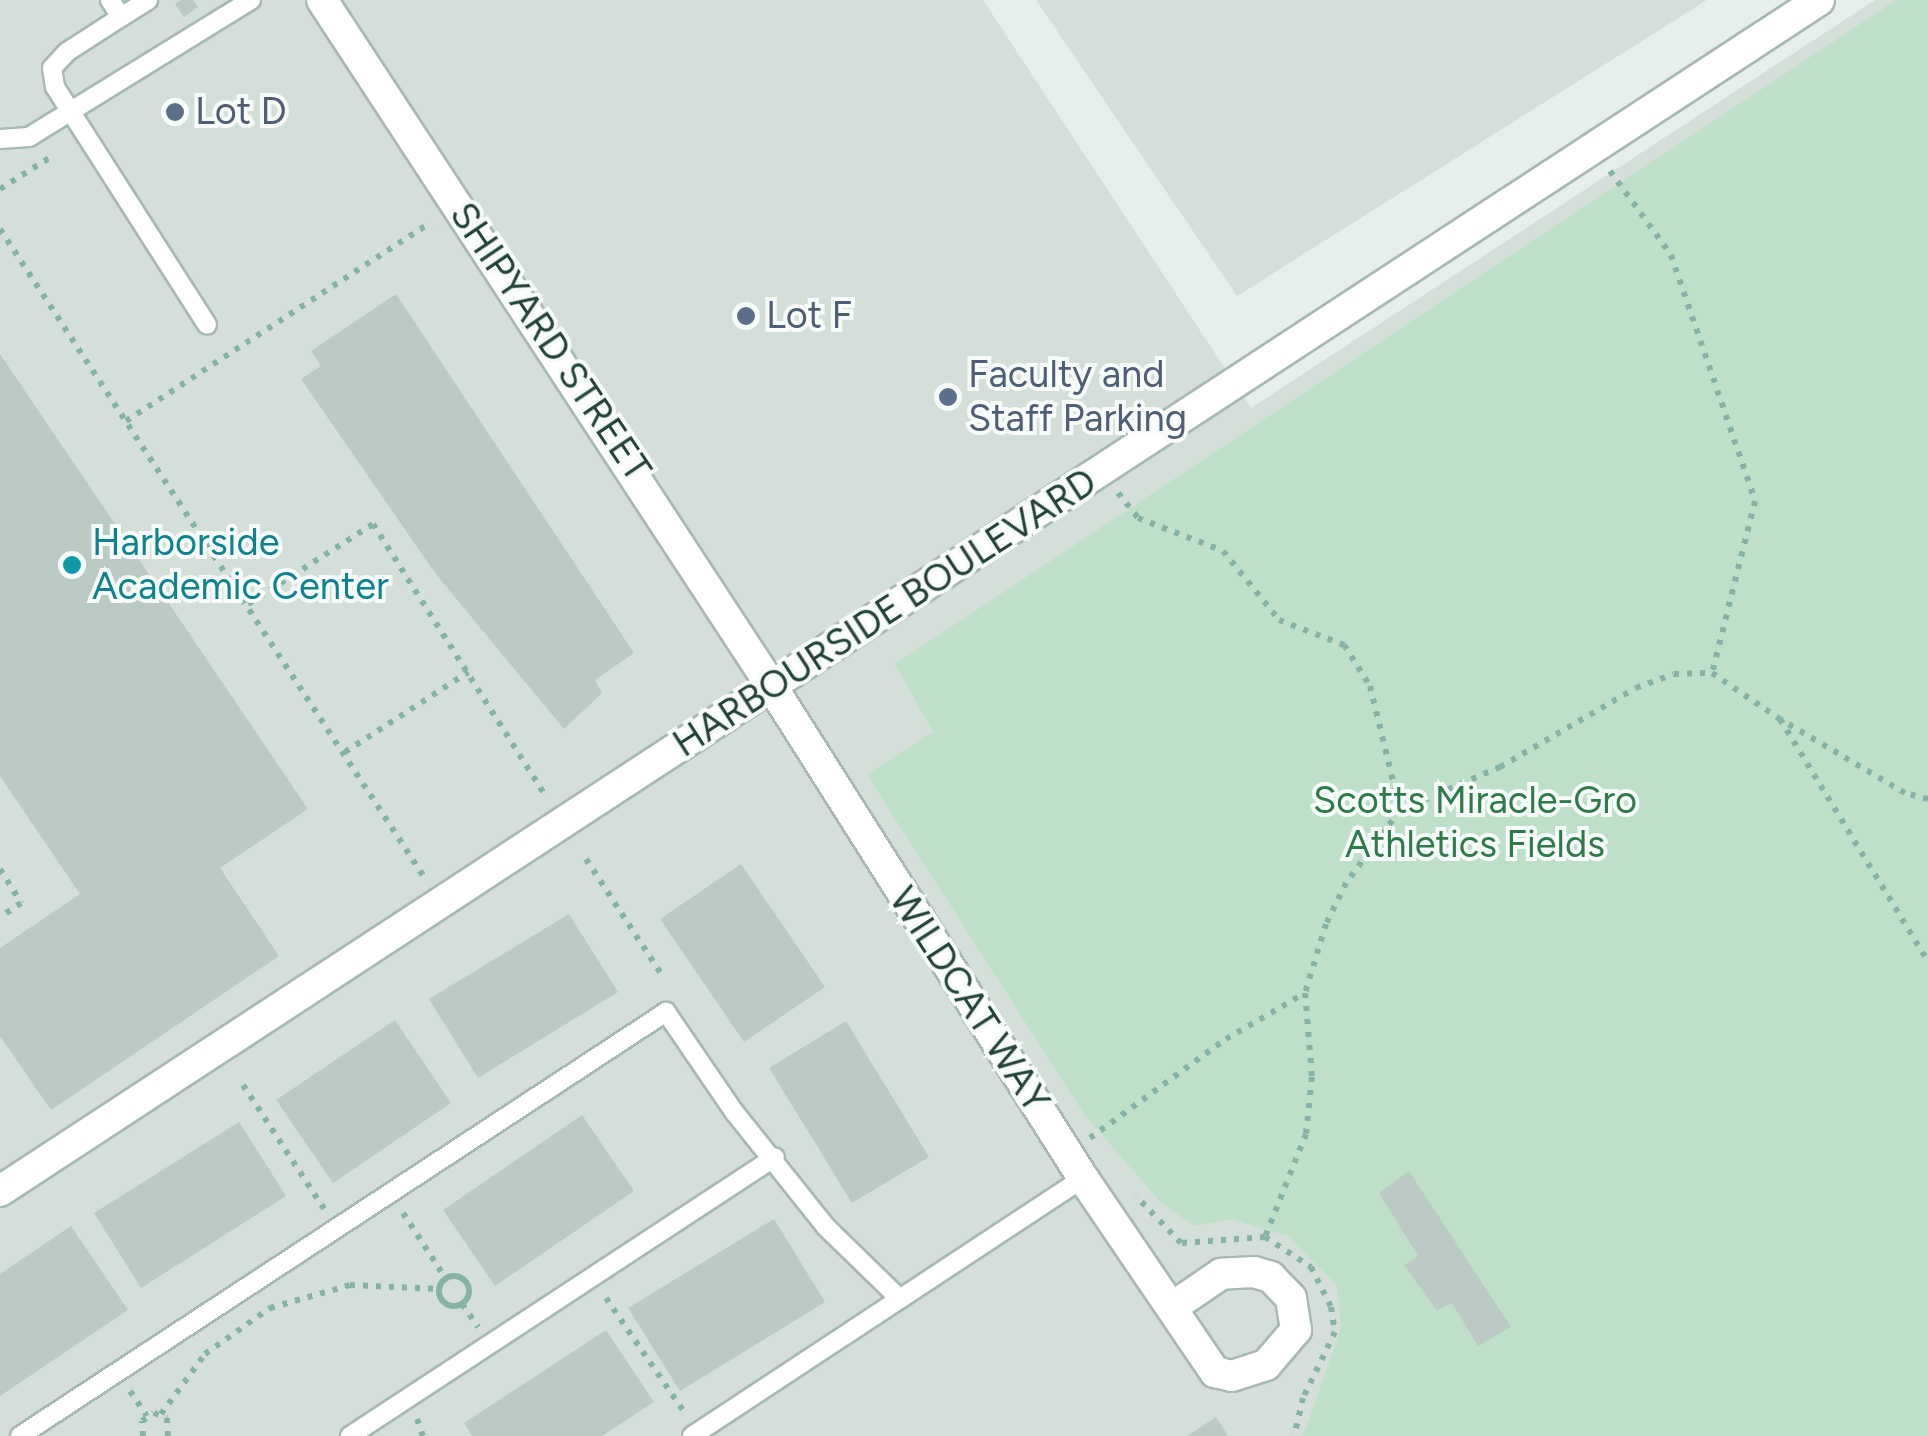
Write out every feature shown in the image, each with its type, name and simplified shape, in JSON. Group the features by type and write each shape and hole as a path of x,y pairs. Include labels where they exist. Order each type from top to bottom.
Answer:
{"street":[{"name":"SHIPYARD STREET","path":"322,0 772,687"},
{"name":"HARBOURSIDE BOULEVARD","path":"0,1192 1819,0"},
{"name":"WILDCAT WAY","path":"772,687 1076,1165 1174,1306"}],"lane":[{"path":"110,0 121,17"},
{"path":"148,0 52,68 54,87 207,325"},
{"path":"0,140 29,137 251,0"},
{"path":"20,1436 666,1012 734,1113 775,1157 826,1227 900,1299"},
{"path":"350,1436 775,1157"},
{"path":"695,1434 900,1299 1076,1165"}],"path":[{"path":"0,190 61,150"},
{"path":"1606,165 1671,255 1755,501 1712,674"},
{"path":"126,421 433,220"},
{"path":"0,229 426,880"},
{"path":"1115,488 1138,518 1223,551 1278,620 1344,645 1370,686 1400,810"},
{"path":"248,604 373,524 552,804"},
{"path":"345,752 468,672"},
{"path":"1128,1188 1181,1243 1265,1237 1306,1134 1312,1102 1305,992 1346,883 1400,810 1500,766 1636,688 1674,674 1712,674 1906,793 1928,799"},
{"path":"1780,719 1928,960"},
{"path":"586,859 662,974"},
{"path":"0,870 20,903 0,917"},
{"path":"1076,1165 1094,1136 1241,1029 1305,992"},
{"path":"242,1085 332,1221"},
{"path":"1094,1136 1102,1149"},
{"path":"397,1203 446,1279 467,1283 462,1304 484,1337"},
{"path":"440,1289 446,1279"},
{"path":"147,1416 161,1414 206,1354 270,1308 350,1285 440,1289"},
{"path":"440,1289 447,1304 462,1304"},
{"path":"593,1290 612,1301 695,1434"},
{"path":"124,1382 147,1416 143,1436"},
{"path":"161,1414 170,1423 168,1436"}],"shaded area":[{"path":"0,0 983,0 1251,408 1875,0 1928,0 1928,1436 0,1436"},
{"path":"1036,0 1707,0 1237,296"}],"green space":[{"name":"Scotts Miracle-Gro Athletics Fields","path":"1896,0 1928,0 1928,1436 1303,1436 1341,1328 1337,1286 1288,1236 1231,1219 1195,1226 1161,1203 1084,1114 867,775 933,732 895,664"}],"building":[{"path":"193,0 198,7 184,17 175,4"},
{"path":"396,294 634,653 595,680 602,693 564,729 435,573 301,379 321,366 311,351"},
{"name":"Harborside Academic Center","path":"0,354 308,809 220,868 279,956 51,1110 0,1036 0,948 80,894 0,776"},
{"path":"741,864 825,987 744,1042 660,919"},
{"path":"569,914 618,992 478,1078 429,999"},
{"path":"395,1020 451,1103 333,1183 276,1100"},
{"path":"846,1021 929,1157 852,1203 769,1068"},
{"path":"582,1115 634,1191 495,1286 443,1210"},
{"path":"239,1122 286,1196 141,1288 94,1213"},
{"path":"1409,1171 1511,1327 1478,1346 1452,1303 1437,1311 1404,1265 1418,1256 1379,1193"},
{"path":"774,1219 825,1302 680,1391 628,1308"},
{"path":"71,1226 128,1310 0,1396 0,1274"},
{"path":"606,1330 654,1402 602,1436 472,1436 464,1423"},
{"path":"1216,1417 1228,1436 1187,1436"}],"place":[{"name":"Lot D","path":"175,112"},
{"name":"Lot F","path":"746,316"},
{"name":"Faculty and Staff Parking","path":"948,397"},
{"name":"Harborside Academic Center","path":"72,565"}]}
